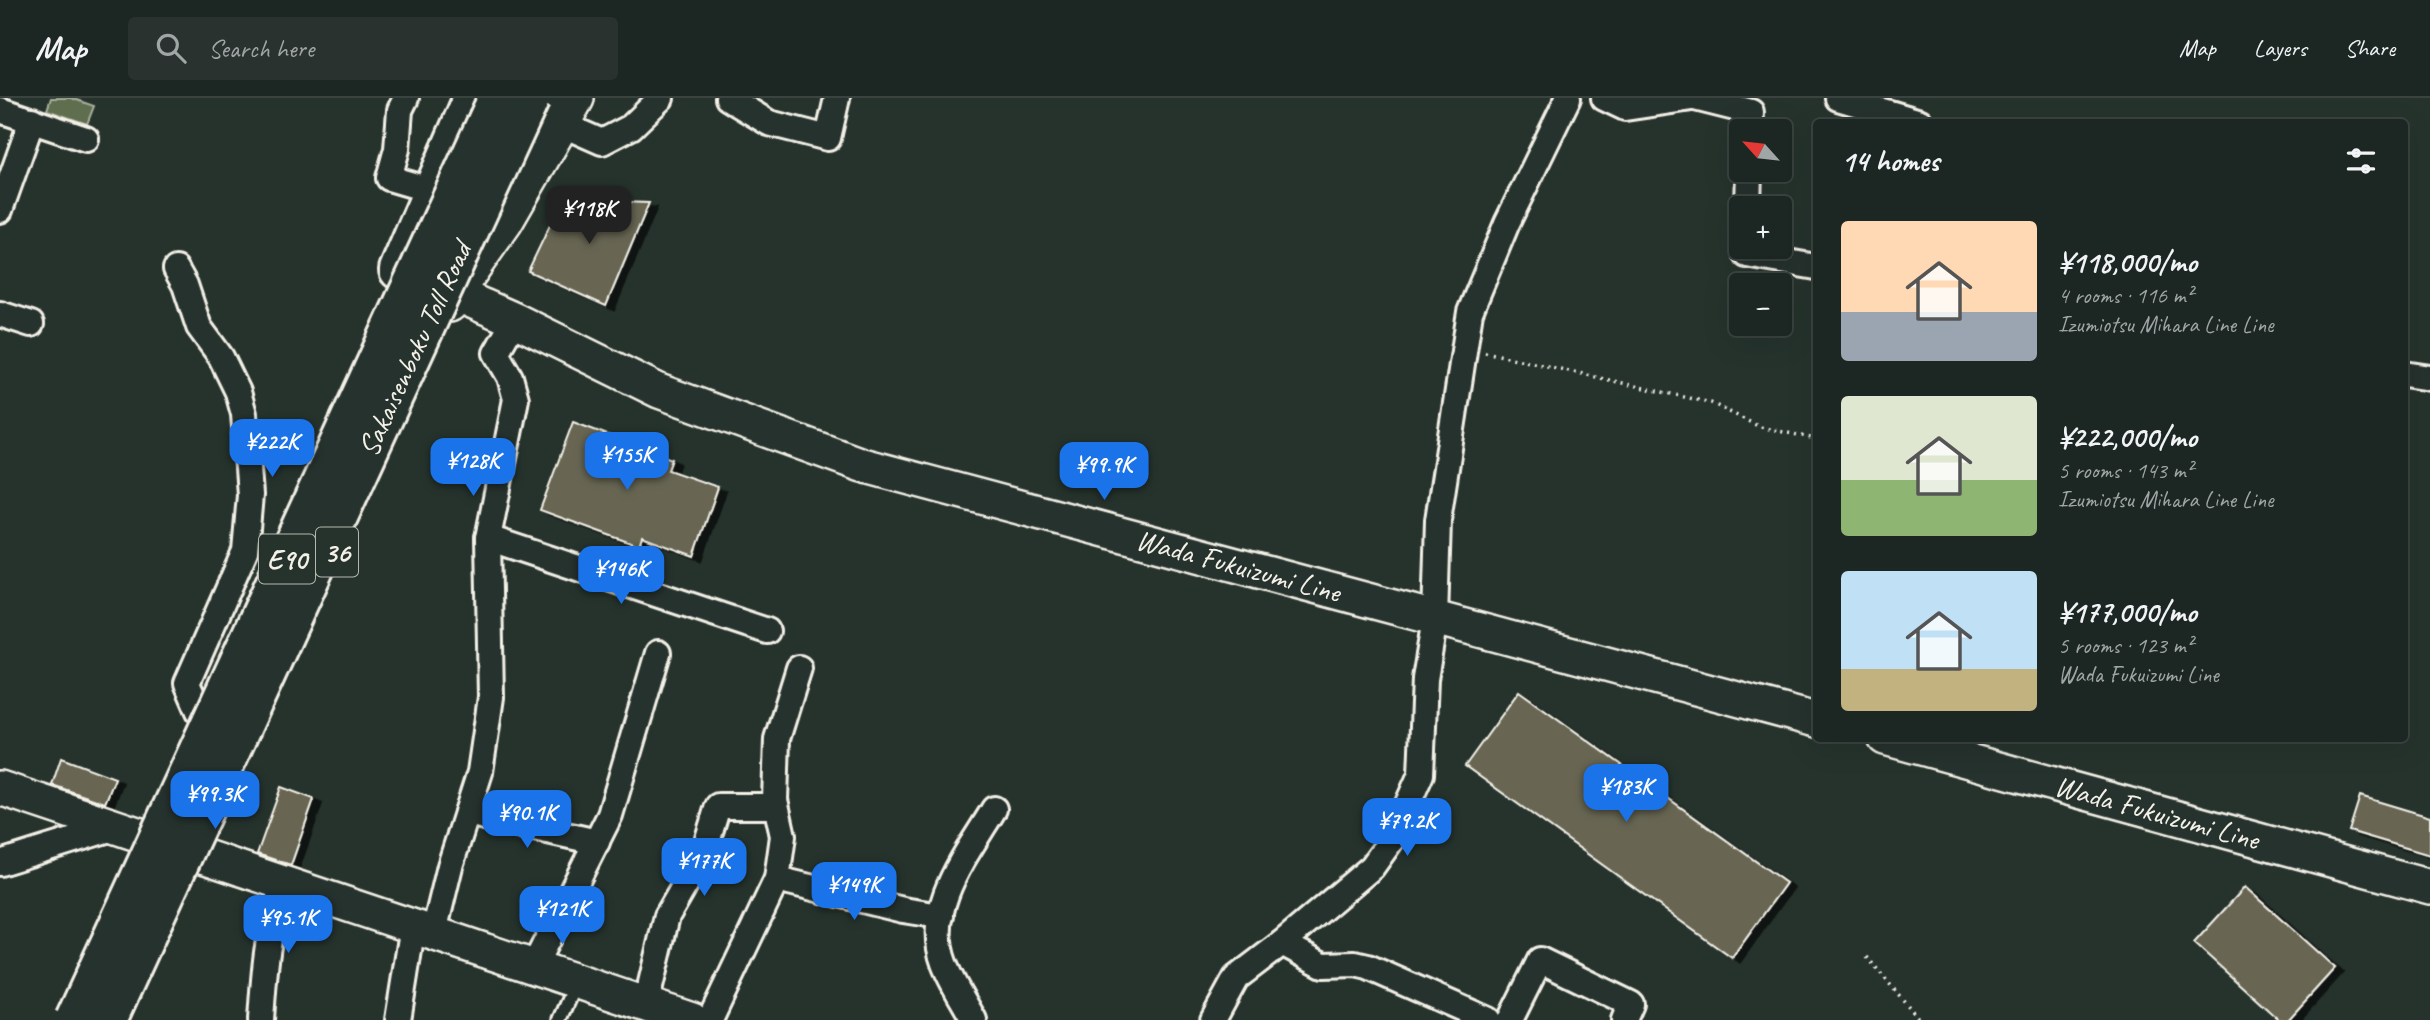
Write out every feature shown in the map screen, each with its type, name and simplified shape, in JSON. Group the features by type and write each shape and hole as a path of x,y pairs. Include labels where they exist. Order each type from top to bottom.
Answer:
{"highway":[{"path":"399,271 473,98"},
{"name":"Sakaisenboku Toll Road","path":"75,1020 498,98"},
{"path":"454,292 489,214 554,105"},
{"name":"Sakaisenboku Toll Road","path":"107,1020 554,105"}],"main road":[{"name":"36","path":"58,1020 129,832 199,711 399,271 435,148 456,98"},
{"name":"Wada Fukuizumi Line","path":"399,271 515,320 659,391 862,465 1813,719"},
{"name":"36","path":"126,1020 454,292"},
{"name":"Wada Fukuizumi Line","path":"1900,742 2430,887"},
{"path":"0,788 692,1020"}],"street":[{"path":"406,98 400,110 397,149 389,178 423,188"},
{"path":"554,105 602,142 631,127 661,98"},
{"path":"728,98 769,123 828,138 838,98"},
{"path":"1213,1020 1236,978 1372,867 1392,839 1421,775 1425,679 1435,619 1438,520 1470,313 1507,223 1567,98"},
{"path":"1604,98 1625,108 1694,98 1751,112 1751,119"},
{"path":"1838,98 1910,119"},
{"path":"0,110 86,139"},
{"path":"0,210 32,120"},
{"path":"1770,259 1813,266"},
{"path":"176,270 185,285 199,327 220,357 238,392 244,414 250,495 246,551 187,683 199,711"},
{"path":"0,314 31,324"},
{"path":"398,1020 424,929 450,866 480,772 491,697 488,538 516,399 510,377 496,352 515,320"},
{"path":"2408,375 2430,378"},
{"path":"488,538 767,631"},
{"path":"534,966 610,815 658,653"},
{"path":"710,1020 777,879 783,836 776,806 777,739 799,668"},
{"path":"646,1004 667,916 704,852 718,806 776,806"},
{"path":"974,1020 943,961 938,927 947,889 994,808"},
{"path":"467,813 597,842"},
{"path":"0,863 129,832"},
{"path":"777,879 903,910 941,916"},
{"path":"261,1020 266,953 274,911 284,884"},
{"path":"1282,943 1323,965 1355,964 1368,967 1488,1020"},
{"path":"1510,1020 1540,960 1631,1004 1624,1020"}],"lane":[{"path":"560,1020 578,981"}],"path":[{"path":"1465,350 1490,352 1711,403 1760,427 1813,438"},
{"path":"1867,957 1920,1020"}],"green space":[{"path":"51,98 71,98 94,106 87,124 47,110"}],"building":[{"path":"562,200 649,203 606,306 528,271"},
{"path":"573,422 672,459 668,470 718,487 694,556 642,537 639,546 540,510"},
{"path":"1519,691 1786,883 1732,958 1465,766"},
{"path":"61,758 115,778 105,803 52,785"},
{"path":"281,787 314,799 291,865 257,854"},
{"path":"2360,796 2430,817 2430,855 2349,831"},
{"path":"2245,887 2335,968 2288,1020 2279,1020 2194,943"}]}
